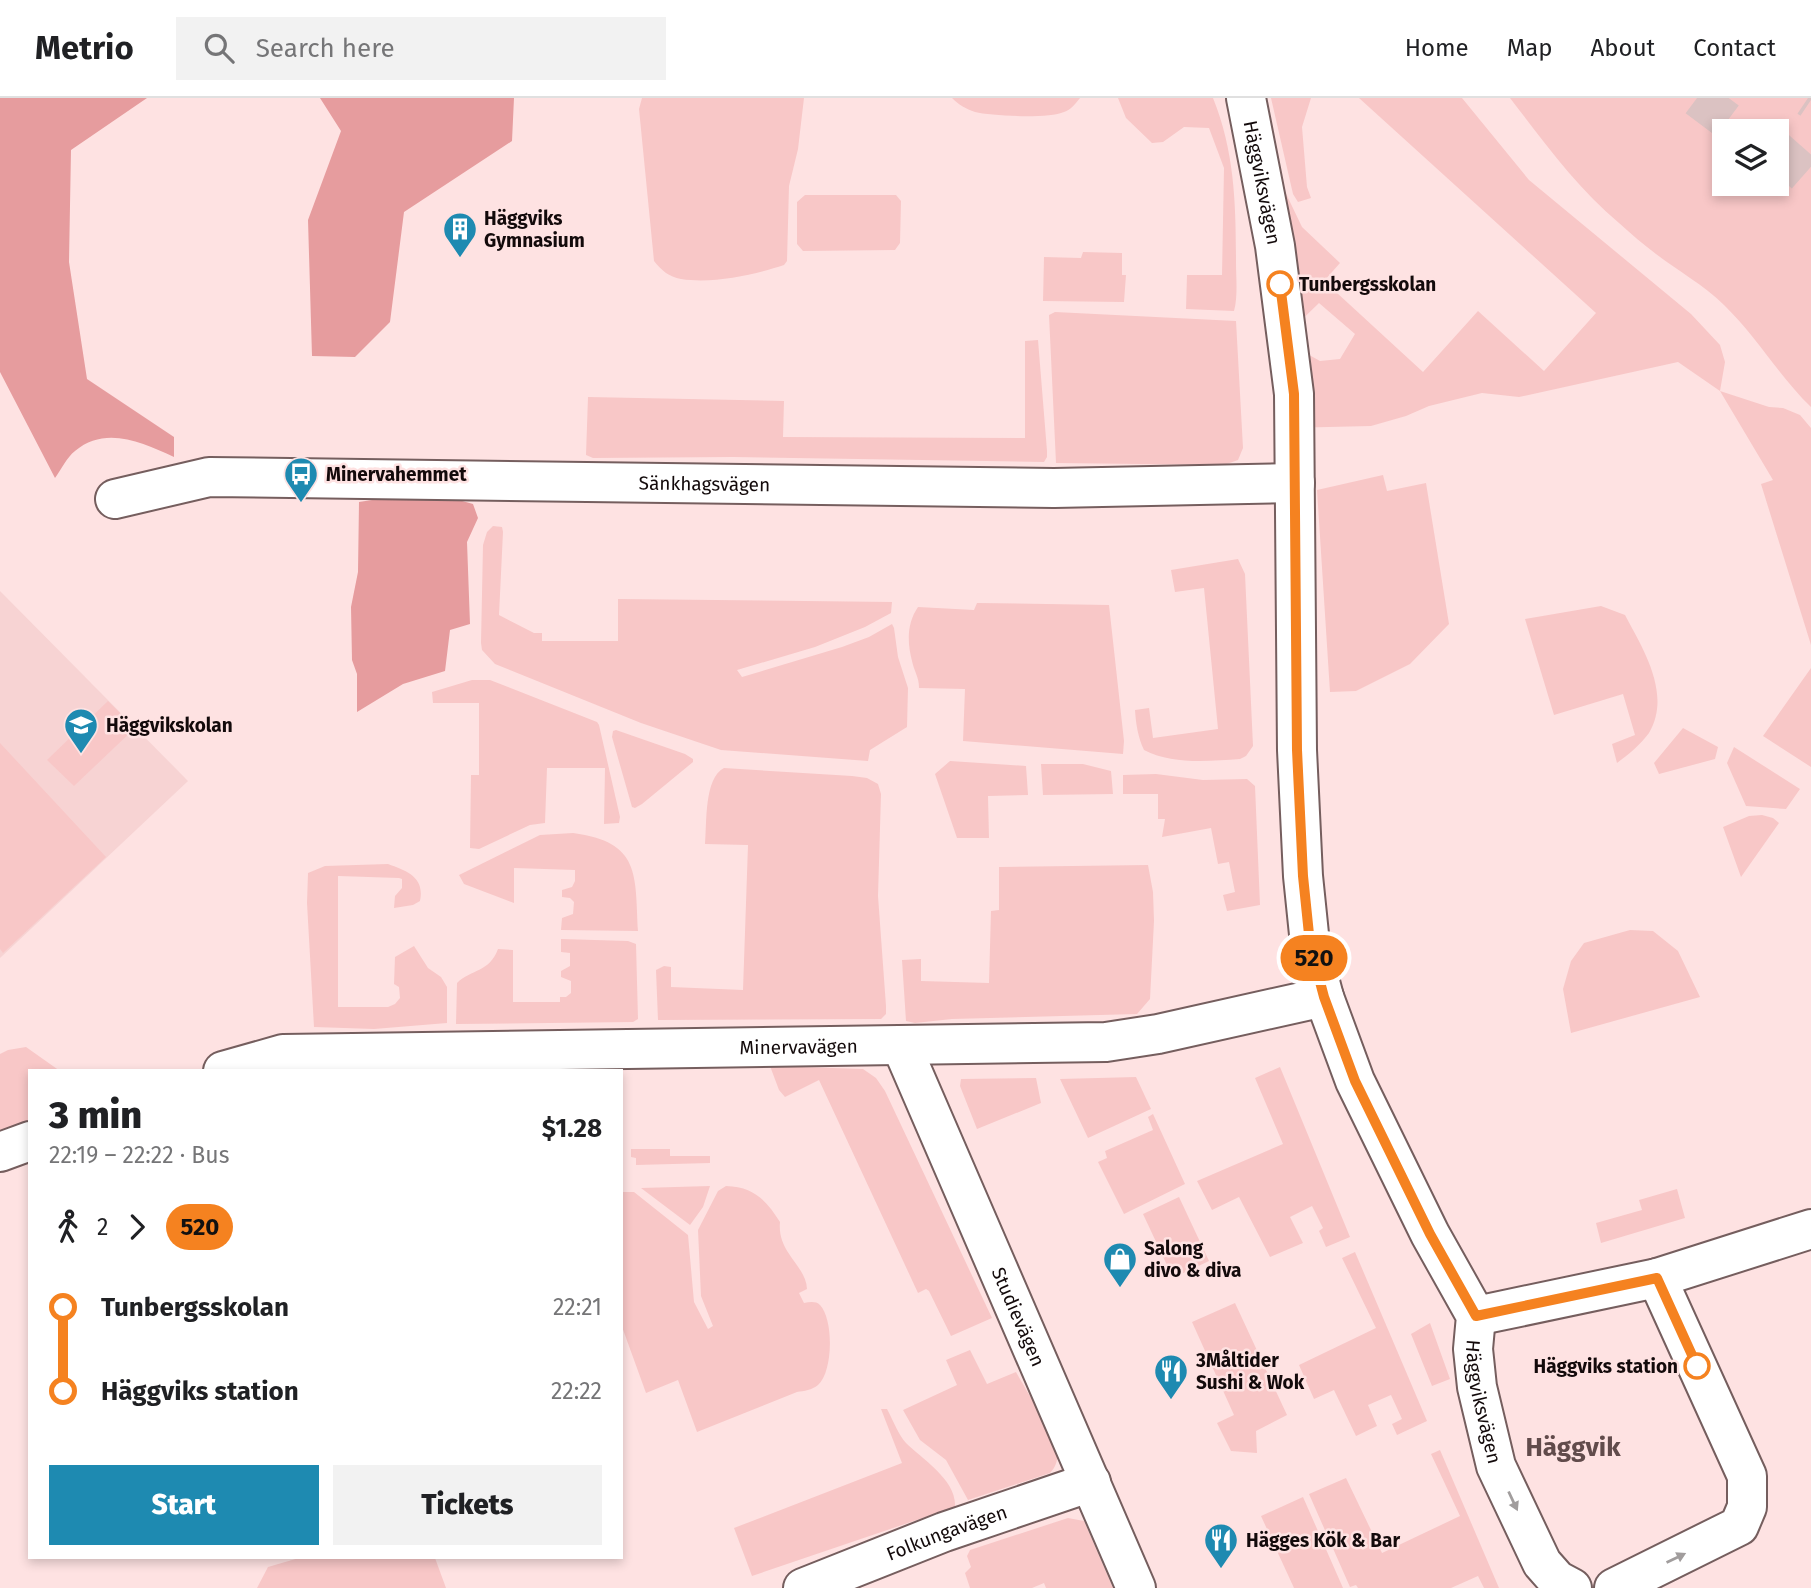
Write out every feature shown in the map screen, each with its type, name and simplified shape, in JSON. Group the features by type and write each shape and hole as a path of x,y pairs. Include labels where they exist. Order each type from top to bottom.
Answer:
{"street":[{"name":"Häggviksvägen","path":"1246,98 1275,246 1294,394 1296,737 1303,876 1310,944 1324,997 1355,1081 1430,1234 1476,1316 1473,1349 1477,1387 1496,1466 1542,1563 1557,1580 1572,1588"},
{"name":"Sänkhagsvägen","path":"115,499 209,477 1041,488 1295,483"},
{"name":"Minervavägen","path":"236,1069 268,1064 283,1054 1106,1042 1158,1034 1324,997"},
{"name":"Studievägen","path":"901,1045 1136,1588"},
{"path":"0,1152 28,1142"},
{"path":"1476,1316 1657,1278 1811,1229"},
{"path":"1615,1588 1738,1526 1747,1507 1747,1476 1657,1278"},
{"name":"Folkungavägen","path":"803,1588 944,1532 1091,1482"}],"shaded area":[{"path":"0,98 147,98 71,150 69,262 87,379 174,437 174,457 137,442 99,439 87,443 72,454 55,478 0,372"},
{"path":"320,98 514,98 512,141 404,212 390,322 355,357 312,356 308,220 341,131"},
{"path":"642,98 804,98 798,149 789,186 787,261 784,265 747,275 693,280 666,273 654,261 639,109"},
{"path":"952,98 1080,98 1066,111 1056,114 1006,116 975,112"},
{"path":"1118,98 1213,98 1226,139 1233,179 1236,221 1234,311 1186,309 1187,275 1222,275 1224,168 1209,128 1184,127 1163,142 1152,143 1126,118"},
{"path":"1271,98 1311,98 1302,127 1307,187 1311,198 1298,202 1293,194"},
{"path":"1359,98 1462,98 1529,180 1691,314 1720,345 1725,362 1720,391 1678,362 1519,397 1482,393 1429,406 1371,426 1286,428 1302,351 1320,361 1340,359 1355,334 1319,303 1285,336 1279,179 1302,227 1340,263 1324,281 1423,372 1478,311 1544,371 1596,313"},
{"path":"1510,98 1811,98 1811,407 1724,305 1646,246 1603,209 1561,164"},
{"path":"805,195 896,195 901,201 900,243 895,250 803,251 797,244 797,202"},
{"path":"1083,252 1122,253 1122,275 1126,275 1124,302 1043,301 1044,257 1081,258"},
{"path":"1055,312 1236,321 1243,448 1238,460 1224,465 1056,463 1049,315"},
{"path":"1038,340 1047,451 1044,462 733,457 593,458 586,455 588,397 784,401 783,437 1025,438 1025,341"},
{"path":"1720,391 1769,407 1783,408 1800,415 1811,428 1811,645 1761,484 1773,480"},
{"path":"1383,475 1387,491 1426,483 1449,624 1410,664 1356,691 1330,692 1317,490"},
{"path":"448,497 473,504 478,518 467,542 470,624 450,630 445,671 403,684 357,712 357,674 352,660 351,607 358,572 359,502 385,498"},
{"path":"493,526 502,527 503,532 499,615 534,633 542,633 542,641 618,641 618,599 892,602 891,613 865,627 815,647 737,670 742,677 842,647 869,637 892,624 898,657 908,688 907,727 870,750 868,761 721,750 641,723 495,664 482,650 481,643 483,545 487,532"},
{"path":"1238,559 1245,574 1253,746 1246,756 1240,759 1216,761 1179,760 1144,750 1135,710 1149,708 1153,738 1218,729 1204,588 1175,592 1171,570"},
{"name":"Häggvikskolan","path":"0,591 188,781 0,958"},
{"path":"977,603 1109,605 1124,741 1123,754 963,741 965,689 919,688 910,654 909,633 918,607 974,610"},
{"path":"1601,606 1625,615 1647,657 1656,687 1655,718 1649,733 1617,763 1612,744 1635,735 1623,694 1554,715 1525,619"},
{"path":"1811,668 1811,767 1763,736"},
{"path":"472,680 490,680 597,722 620,817 619,823 604,824 605,768 547,768 545,823 530,825 479,849 470,848 471,775 479,775 479,703 433,703 432,692"},
{"path":"108,701 135,728 74,786 47,760"},
{"path":"1683,728 1718,747 1715,759 1659,774 1654,763"},
{"path":"613,731 685,754 693,759 693,762 642,804 632,807 612,737"},
{"path":"0,743 106,857 3,953 0,949"},
{"path":"1734,747 1800,789 1786,809 1746,806 1727,763"},
{"path":"950,761 1026,766 1028,795 988,796 989,838 957,838 935,774"},
{"path":"1041,764 1083,764 1111,771 1113,794 1043,795"},
{"path":"724,768 852,776 867,778 878,784 881,794 878,896 886,1006 886,1014 881,1019 658,1020 656,970 664,966 671,967 671,987 743,990 748,845 705,844 710,791 713,781"},
{"path":"1156,774 1203,780 1247,779 1255,786 1260,905 1227,911 1223,895 1235,892 1229,862 1218,864 1211,828 1162,837 1165,819 1158,819 1158,794 1123,794 1123,775"},
{"path":"1762,815 1779,823 1741,877 1723,827 1749,816"},
{"path":"573,833 595,837 623,853 634,878 638,931 561,930 562,918 573,914 574,902 570,898 562,897 562,890 572,887 575,870 514,868 514,903 464,884 459,875 540,835"},
{"path":"388,864 413,876 420,886 420,901 394,908 395,896 402,888 402,879 399,878 338,876 338,1007 388,1007 395,1004 400,998 399,987 394,984 395,957 414,946 428,968 441,977 447,987 447,1023 374,1029 314,1027 307,903 308,873 325,866"},
{"path":"1148,865 1154,921 1150,999 1137,1014 952,1019 915,1023 906,1021 902,960 921,959 921,981 989,983 991,911 999,910 999,867"},
{"path":"1630,930 1653,931 1678,951 1700,997 1571,1033 1563,989 1571,961 1584,943"},
{"path":"561,939 628,941 636,944 638,1019 633,1022 456,1024 457,983 485,967 498,949 513,950 513,1002 560,1002 560,997 571,993 571,981 561,977 561,971 570,966 570,953 561,952"},
{"path":"26,1047 57,1069 28,1069 28,1124 0,1136 0,1054"},
{"path":"770,1066 863,1069 876,1078 885,1091 992,1318 951,1336 929,1291 926,1289 918,1293 819,1080 785,1097 779,1090"},
{"path":"1280,1067 1350,1237 1326,1247 1319,1231 1323,1228 1312,1206 1290,1217 1303,1243 1270,1257 1239,1197 1212,1210 1197,1181 1283,1144 1255,1078"},
{"path":"1136,1077 1151,1109 1088,1138 1060,1079"},
{"path":"1036,1078 1041,1103 977,1129 960,1086 961,1079"},
{"path":"1153,1114 1185,1184 1124,1214 1098,1162 1107,1158 1105,1151 1153,1130 1148,1117"},
{"path":"631,1149 670,1149 670,1156 710,1156 710,1163 636,1165 636,1158 631,1157"},
{"path":"710,1186 703,1207 690,1225 641,1188"},
{"path":"726,1186 752,1192 770,1207 780,1222 783,1242 805,1281 807,1289 799,1293 804,1303 817,1303 825,1312 829,1333 829,1358 823,1378 816,1387 697,1432 678,1380 646,1393 623,1330 623,1192 634,1192 688,1235 694,1302 708,1329 713,1326 701,1296 698,1230 718,1191"},
{"path":"1677,1189 1685,1218 1601,1243 1596,1223 1642,1210 1639,1200"},
{"path":"1179,1197 1209,1261 1173,1278 1143,1214"},
{"path":"1355,1252 1427,1421 1397,1435 1392,1424 1402,1419 1391,1395 1368,1405 1377,1426 1356,1436 1334,1390 1314,1399 1299,1365 1376,1328 1342,1258"},
{"path":"1235,1303 1287,1415 1256,1431 1257,1453 1231,1451 1217,1423 1234,1415 1192,1322"},
{"path":"1430,1323 1450,1379 1432,1386 1411,1334"},
{"path":"970,1350 987,1384 1016,1372 1055,1444 1057,1461 1050,1473 968,1500 946,1460 920,1440 903,1410 957,1385 946,1360"},
{"path":"881,1409 887,1409 906,1443 945,1479 954,1497 955,1507 752,1576 734,1528 902,1463"},
{"path":"1440,1450 1499,1588 1484,1588 1478,1576 1451,1588 1350,1587 1309,1494 1346,1478 1382,1553 1460,1516 1431,1454"},
{"path":"1303,1497 1343,1588 1294,1588 1261,1516"},
{"path":"1068,1518 1084,1521 1113,1588 1046,1588 1044,1583 1032,1588 970,1588 965,1573 971,1567 967,1556 970,1550"},
{"path":"296,1559 435,1559 446,1588 257,1588 268,1567"}],"tunnel":[{"path":"1697,98 1725,119"},
{"path":"1789,161 1811,180"}],"bus line":[{"name":"520","path":"1280,284 1294,394 1297,750 1303,876 1310,944 1324,997 1344,1054 1430,1234 1476,1316 1657,1278 1697,1366"}],"place":[{"name":"Häggviks Gymnasium","path":"460,259"},
{"name":"Tunbergsskolan","path":"1280,284"},
{"name":"Minervahemmet","path":"301,504"},
{"name":"Häggvikskolan","path":"81,755"},
{"name":"Salong divo & diva","path":"1120,1289"},
{"name":"Häggviks station","path":"1697,1366"},
{"name":"3Måltider Sushi & Wok","path":"1171,1401"},
{"name":"Hägges Kök & Bar","path":"1221,1570"}],"district":[{"name":"Häggvik","path":"1573,1447"}]}
